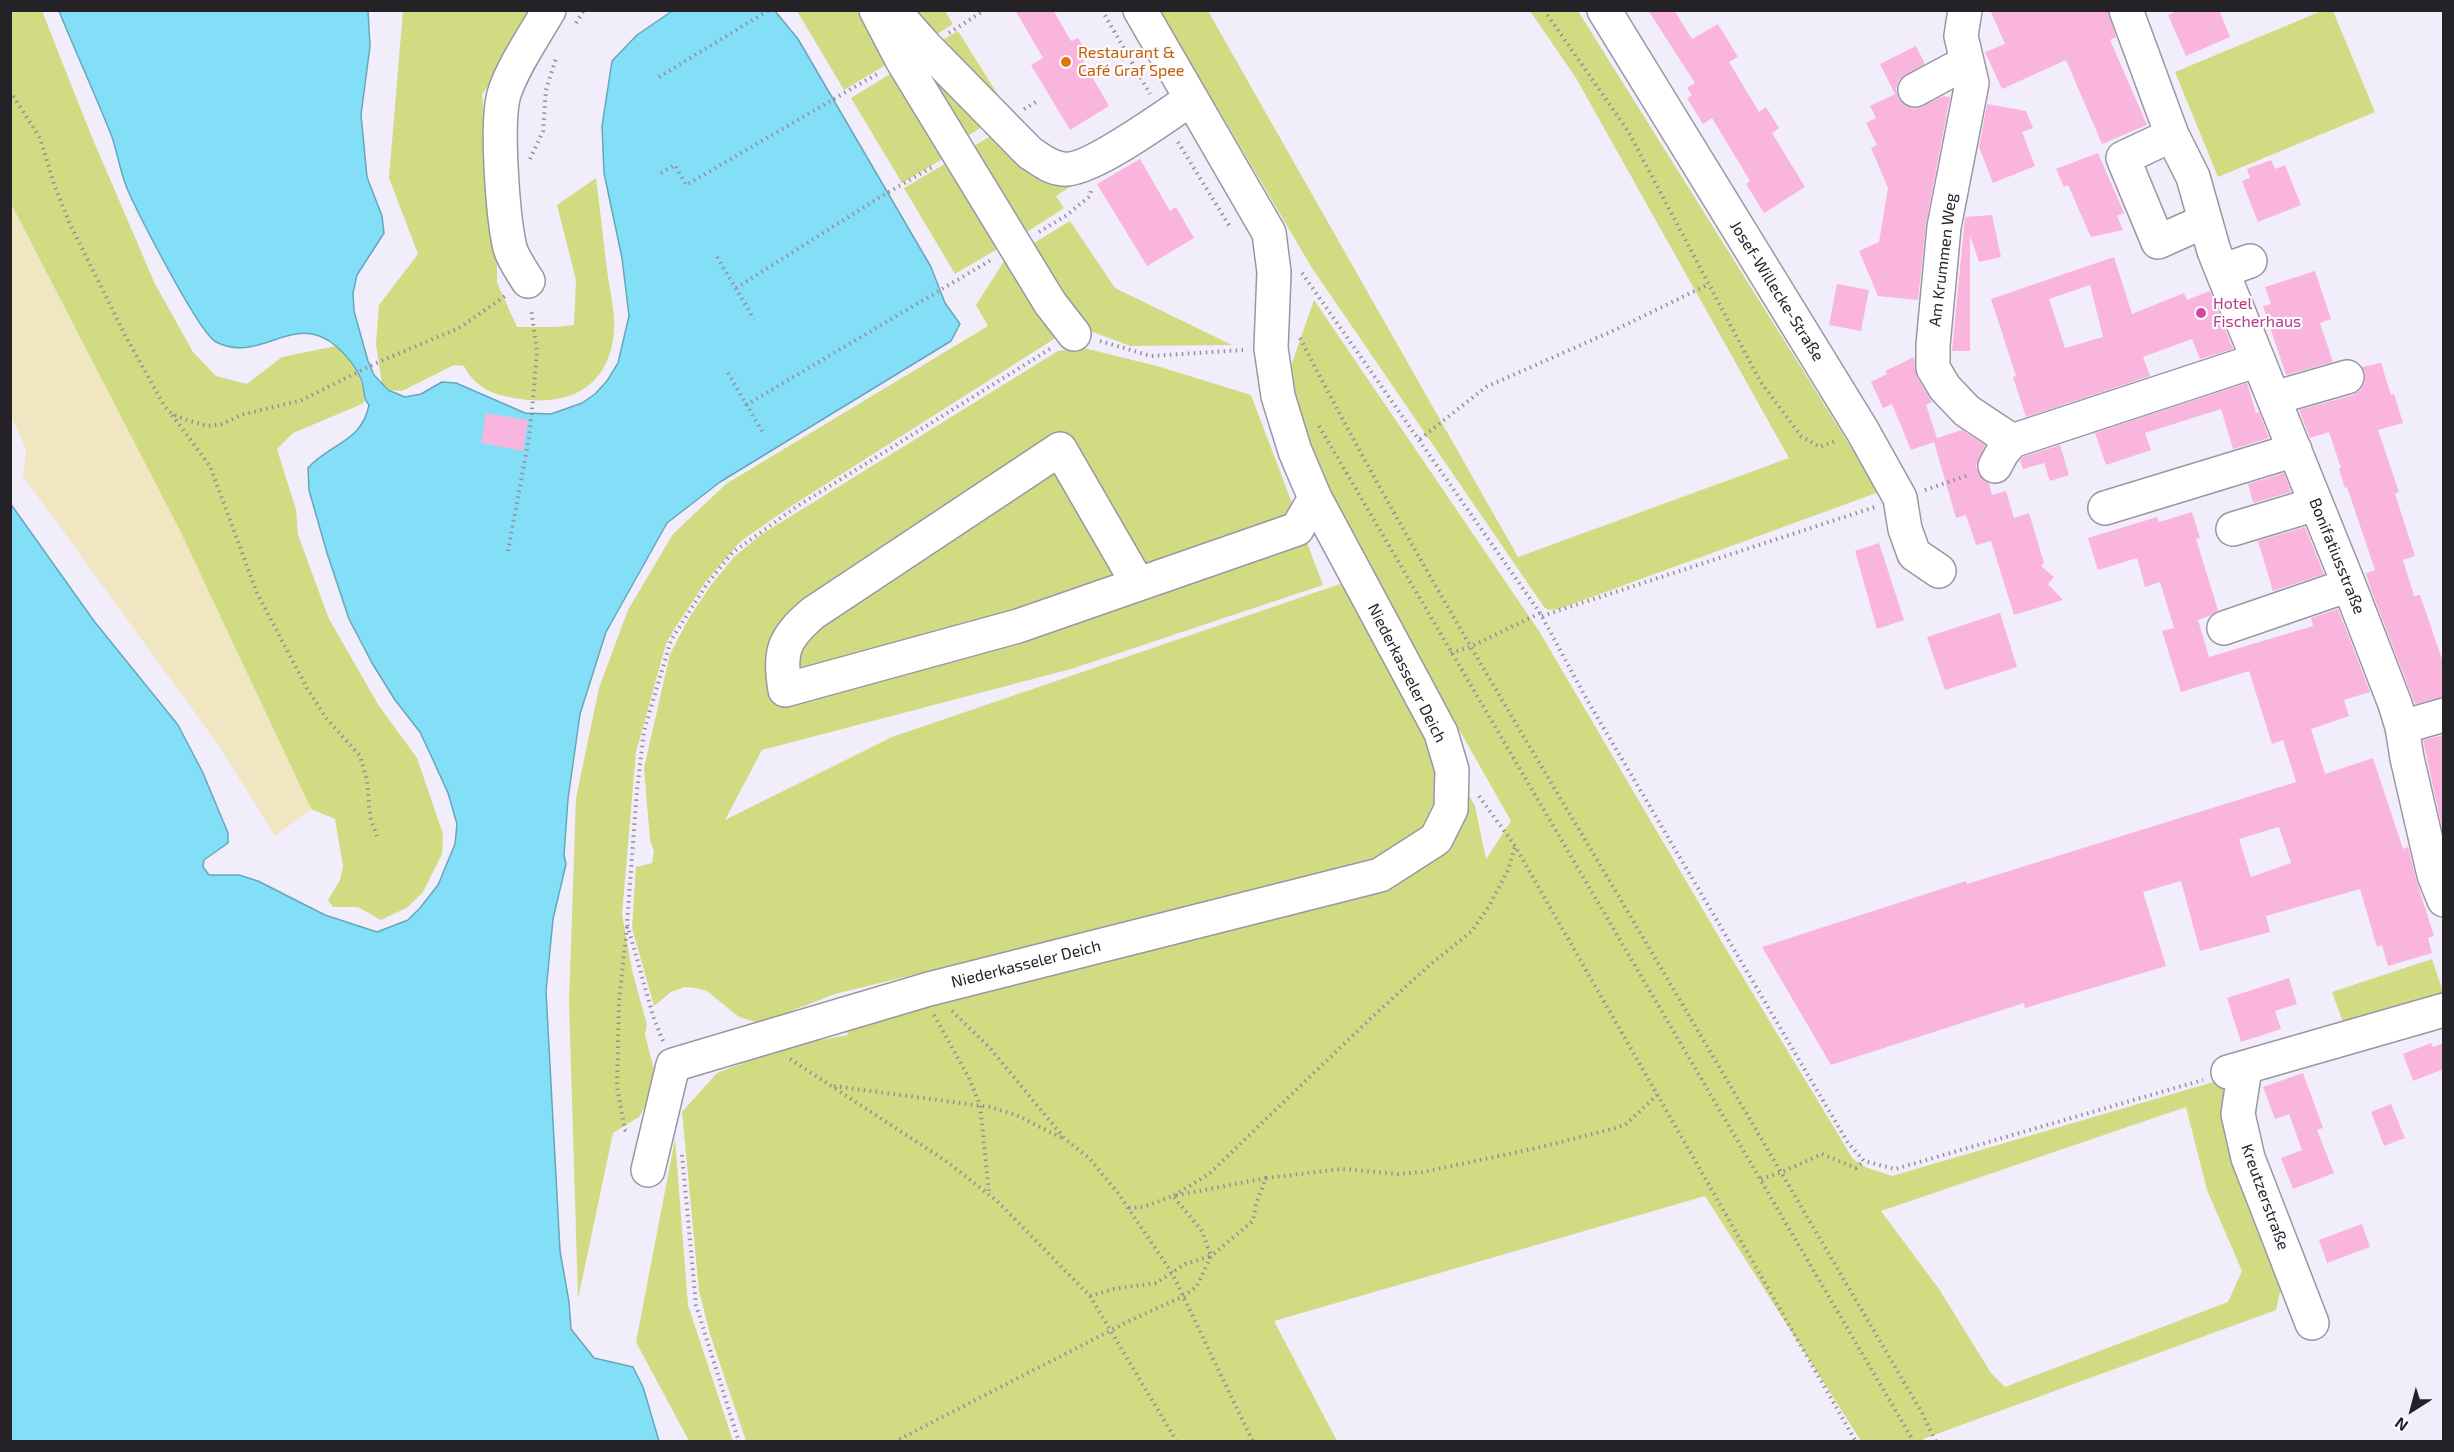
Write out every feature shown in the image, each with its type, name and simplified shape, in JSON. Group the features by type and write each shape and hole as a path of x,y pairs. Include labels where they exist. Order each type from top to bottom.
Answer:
{"street":[{"path":"876,10 902,60 1050,303 1074,334"},
{"path":"893,10 1030,153 1048,166 1065,170 1087,164 1191,99"},
{"name":"Niederkasseler Deich","path":"649,1163 673,1065 929,989 1380,875 1436,839 1451,809 1452,770 1441,734 1315,498 1295,451 1278,396 1284,341 1269,233 1140,10"},
{"name":"Josef-Willecke-Straße","path":"1604,10 1862,430 1900,498 1905,529 1914,554 1939,571"},
{"name":"Am Krummen Weg","path":"1965,10 1961,36 1972,83 1944,227 1933,368 1945,388 2003,453"},
{"name":"Bonifatiusstraße","path":"2126,10 2172,135 2193,177 2205,221 2236,266 2258,360 2349,585 2402,727 2406,758 2434,875 2444,900"},
{"path":"528,281 510,250 500,112 505,91 528,44 561,19"},
{"path":"1915,90 1966,62"},
{"path":"2172,135 2123,158 2158,242 2205,221"},
{"path":"2003,453 2258,360"},
{"path":"2274,398 2347,377"},
{"path":"1138,584 1060,449 813,613 798,626 785,645 781,666 785,690 1018,626 1297,529 1315,498"},
{"path":"2105,508 2295,450"},
{"path":"2233,529 2316,504"},
{"path":"2224,628 2349,585"},
{"path":"2402,727 2444,715"},
{"path":"2236,1070 2444,1010"},
{"name":"Kreutzerstraße","path":"2236,1070 2238,1114 2248,1158 2312,1323"}],"path":[{"path":"561,19 584,10"},
{"path":"659,77 769,10"},
{"path":"958,27 985,10"},
{"path":"1102,10 1163,117 1231,228"},
{"path":"1544,10 1628,131 1760,381 1801,436 1820,447 1862,430"},
{"path":"530,166 531,156 543,131 546,90 558,52"},
{"path":"661,173 675,165 686,185 883,71"},
{"path":"10,91 40,138 69,222 121,327 165,407 210,466 258,593 307,688 326,718 360,756 367,780 370,818 377,836"},
{"path":"736,288 880,197 941,162"},
{"path":"1032,236 1067,215"},
{"path":"747,405 998,256"},
{"path":"717,257 754,319"},
{"path":"1296,266 1317,292 1541,614 1586,698 1703,898 1848,1143 1864,1161 1895,1168 2236,1070"},
{"path":"172,414 196,424 222,424 242,415 302,400 374,364 459,327 528,281 537,352 529,438 508,551"},
{"path":"1420,439 1486,387 1617,329 1709,284"},
{"path":"1074,334 1151,356 1284,341 1348,432 1470,646 1922,1413 1936,1442"},
{"path":"728,374 763,433"},
{"path":"1332,449 1914,1442"},
{"path":"1451,652 1470,646 1541,614 1900,498 2003,453"},
{"path":"1452,770 1482,799 1515,846 1856,1442"},
{"path":"1173,1196 1209,1174 1372,1017 1472,931 1490,906 1508,870 1515,846"},
{"path":"627,924 619,1001 617,1088 625,1130 640,1140 649,1163"},
{"path":"929,989 929,1005 969,1078 980,1105 989,1193"},
{"path":"929,989 989,1047 1065,1139 1089,1158 1128,1208 1172,1273 1253,1442"},
{"path":"760,1040 946,1161 989,1193 1090,1296 1177,1442"},
{"path":"833,1086 980,1105 1016,1115 1065,1139"},
{"path":"1128,1208 1143,1207 1173,1196 1266,1178 1342,1169 1398,1174 1423,1172 1625,1125 1657,1095"},
{"path":"682,1145 696,1305 740,1442"},
{"path":"1761,1179 1782,1173 1822,1154 1856,1167 1864,1161"},
{"path":"1090,1296 1114,1289 1156,1283 1185,1264 1211,1256 1253,1221 1256,1204 1266,1178"},
{"path":"894,1442 1111,1330 1184,1296 1197,1286 1211,1256 1202,1231 1173,1196"}],"green space":[{"path":"2324,10 2333,11 2375,112 2218,177 2175,72"},
{"path":"11,11 42,11 91,135 155,284 193,352 216,376 247,384 282,357 336,346 359,377 365,401 362,404 293,433 277,449 296,510 298,535 329,619 379,706 417,758 443,834 442,854 423,892 408,907 381,920 358,907 333,907 328,900 340,880 343,866 335,819 311,809 180,531 11,204"},
{"path":"403,11 543,11 482,94 497,244 497,283 517,327 574,325 576,280 557,205 596,178 614,333 605,365 597,377 575,393 546,400 529,400 500,395 476,382 464,366 454,365 402,391 389,390 382,384 376,344 379,305 418,254 389,178"},
{"path":"797,11 857,11 889,63 844,90"},
{"path":"900,11 945,11 953,24 926,41"},
{"path":"1160,11 1208,11 1518,557 1789,458 1576,78 1530,11 1578,11 1879,492 1559,609 1549,610 1544,607 1312,268"},
{"path":"958,31 1008,111 931,47"},
{"path":"912,60 989,122 962,140"},
{"path":"895,71 946,157 902,183 851,98"},
{"path":"997,132 1085,177 1056,196 1064,208 1019,237 966,151"},
{"path":"948,162 999,248 955,274 904,188"},
{"path":"1070,221 1115,288 1232,345 1130,346 1077,326 1024,249"},
{"path":"1008,255 1065,332 793,505 741,541 706,581 666,644 636,752 622,914 632,970 647,1025 645,1035 656,1077 654,1090 639,1117 613,1133 578,1299 569,1002 576,798 599,688 628,610 673,534 726,484 988,326 976,305"},
{"path":"1314,300 1539,631 1853,1159 1865,1167 1892,1176 2227,1078 2283,1278 2276,1310 1923,1439 1924,1441 1861,1441 1705,1196 1274,1321 1337,1441 746,1441 710,1334 699,1291 682,1112 717,1073 788,1046 848,1035 846,1028 1362,891 1466,790 1475,806 1486,859 1511,821 1329,500 1284,386","holes":["2186,1107 2207,1190 2242,1271 2228,1302 2005,1387 1991,1373 1939,1289 1881,1211"]},
{"path":"1084,348 1157,366 1251,395 1323,585 1071,669 762,750 725,820 892,737 1343,583 1441,768 1441,804 1429,823 1394,851 1336,871 835,994 760,1023 739,1017 707,991 696,988 685,987 671,992 654,1006 632,928 636,867 652,863 654,851 650,840 644,768 670,654 689,618 711,585 734,557 762,534 1058,351"},
{"path":"2432,959 2443,992 2434,995 2433,1005 2347,1033 2332,992"},
{"path":"675,1139 688,1305 733,1441 689,1441 636,1342"}],"sand":[{"path":"11,204 180,531 311,809 275,836 219,746 23,476 26,449 11,416"}],"water":[{"path":"59,11 368,11 370,46 361,115 367,177 382,216 384,233 357,275 353,293 354,311 374,375 388,390 405,397 421,394 442,382 456,383 525,413 551,414 582,403 595,394 607,381 618,363 629,316 622,258 604,173 602,126 612,61 637,35 672,11 775,11 798,39 931,267 945,303 960,324 951,341 720,482 667,523 606,632 580,714 568,799 564,855 566,864 553,919 546,991 560,1251 571,1329 594,1358 633,1367 643,1387 659,1441 11,1441 10,503 94,621 178,725 203,773 228,833 228,843 204,860 203,867 209,875 239,875 258,881 325,915 377,932 408,920 438,885 455,844 457,824 448,793 420,732 395,700 349,619 309,490 308,468 352,435 360,427 365,417 369,405 365,399 359,375 341,350 321,337 306,333 248,347 232,347 216,342 208,334 170,273 129,193 112,137"}],"building":[{"path":"1015,10 1053,10 1071,41 1078,38 1090,57 1083,61 1109,106 1070,130 1031,65 1043,58"},
{"path":"1648,10 1674,10 1692,39 1718,24 1738,57 1729,62 1759,112 1766,107 1779,128 1772,133 1805,187 1764,213 1746,184 1750,181 1712,118 1703,124 1687,98 1692,95 1687,88 1695,83"},
{"path":"1990,10 2108,10 2116,37 2110,40 2147,125 2102,144 2066,60 2002,89 1985,52 2005,44"},
{"path":"2179,10 2219,10 2230,37 2186,56 2168,15"},
{"path":"1916,46 1925,64 1899,80 1896,89 1899,99 1906,106 1915,109 1944,96 1950,97 1926,223 1918,300 1878,296 1859,251 1879,242 1888,188 1871,148 1877,145 1866,123 1876,118 1870,106 1895,94 1880,64"},
{"path":"1987,104 2026,111 2033,128 2022,132 2035,166 1993,183 1979,147"},
{"path":"2098,153 2124,213 2117,216 2123,230 2091,237 2068,185 2064,187 2056,169"},
{"path":"1140,159 1170,211 1176,207 1194,238 1147,266 1097,184"},
{"path":"2271,160 2275,169 2285,165 2301,205 2258,222 2242,181 2250,178 2247,169"},
{"path":"1992,215 2001,257 1979,262 1970,236 1970,351 1952,351 1965,217"},
{"path":"2114,257 2132,314 2184,293 2187,300 2210,291 2233,349 2200,359 2192,339 2143,357 2150,376 2026,417 2013,377 2016,376 1991,299","holes":["2090,285 2103,337 2065,348 2049,299"]},
{"path":"2315,271 2331,319 2320,323 2333,362 2286,375 2263,306 2271,304 2265,287"},
{"path":"1837,284 1869,290 1861,331 1829,325"},
{"path":"1914,357 1917,377 1932,402 1926,405 1937,438 1962,430 1985,445 1976,466 1979,475 1989,483 1992,495 2006,491 2014,518 2029,513 2044,563 2041,566 2054,577 2048,584 2063,600 2014,615 1991,541 1976,545 1966,515 1956,518 1934,442 1911,450 1892,404 1883,408 1871,382 1887,374 1885,371"},
{"path":"2381,363 2403,423 2378,430 2399,492 2395,494 2415,556 2403,560 2414,596 2420,595 2444,665 2444,697 2415,704 2370,587 2366,573 2375,570 2347,487 2345,488 2329,432 2310,438 2299,410 2353,395 2361,390 2365,382 2365,372 2362,367"},
{"path":"2247,383 2256,413 2259,412 2269,438 2233,449 2221,409 2145,433 2151,450 2106,465 2095,433"},
{"path":"486,413 528,420 523,451 481,443"},
{"path":"2060,445 2069,475 2050,481 2044,463 2023,469 2020,461 2023,457"},
{"path":"2284,473 2291,492 2253,503 2248,484"},
{"path":"2192,512 2200,538 2196,539 2218,610 2198,620 2209,657 2313,626 2311,618 2338,609 2370,692 2344,700 2349,716 2311,729 2325,774 2373,758 2403,849 2408,847 2434,936 2428,938 2432,953 2388,966 2382,945 2377,947 2360,889 2266,916 2270,932 2200,951 2181,881 2143,892 2166,966 2025,1008 2024,1003 1831,1065 1762,947 1966,881 1967,884 2296,782 2283,740 2272,744 2249,671 2181,692 2162,631 2174,628 2160,582 2145,587 2137,558 2098,570 2088,538 2157,517 2159,522","holes":["2279,827 2291,863 2251,877 2239,839"]},
{"path":"2305,527 2324,574 2273,591 2258,541"},
{"path":"1879,543 1904,620 1877,629 1855,551"},
{"path":"2000,613 2017,667 1945,690 1927,637"},
{"path":"2444,735 2444,828 2442,828 2423,740"},
{"path":"2289,978 2297,1004 2275,1011 2281,1029 2241,1042 2227,998"},
{"path":"2431,1043 2433,1047 2444,1043 2444,1069 2413,1081 2403,1054"},
{"path":"2303,1073 2323,1128 2317,1130 2334,1173 2293,1189 2281,1158 2302,1150 2289,1114 2275,1119 2263,1087"},
{"path":"2391,1104 2405,1138 2384,1146 2371,1112"},
{"path":"2362,1224 2370,1247 2327,1263 2319,1240"}],"place":[{"name":"Restaurant & Café Graf Spee","path":"1066,62"},
{"name":"Hotel Fischerhaus","path":"2201,313"}]}
